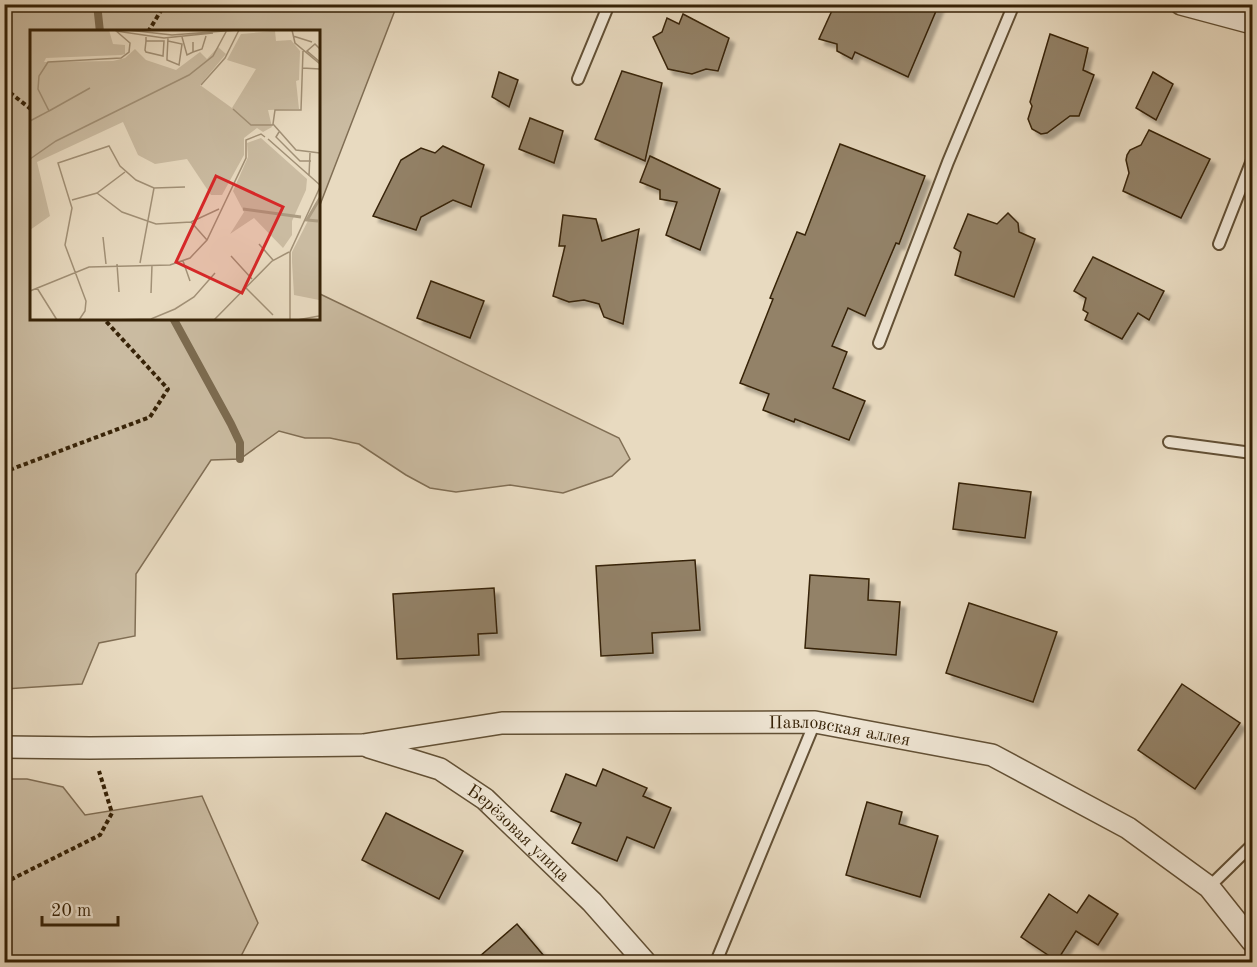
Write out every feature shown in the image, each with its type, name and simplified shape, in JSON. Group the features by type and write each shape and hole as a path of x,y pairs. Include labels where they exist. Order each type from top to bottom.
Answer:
{"street":[{"path":"1181,4 1252,23"},
{"name":"Павловская аллея","path":"363,745 502,723 815,722 992,754 1128,828 1209,887 1252,941"},
{"path":"4,747 363,745"},
{"name":"Берёзовая улица","path":"363,745 440,769 485,799 592,902 645,963"}],"lane":[{"path":"578,79 609,4"},
{"path":"879,343 948,162 1014,4"},
{"path":"1219,244 1252,160"},
{"path":"1168,442 1252,453"},
{"path":"716,963 815,722"},
{"path":"1209,887 1252,845"}],"path":[{"path":"149,30 165,4"},
{"path":"4,88 30,108"},
{"path":"4,475 150,417 168,389 105,320"},
{"path":"4,884 100,835 112,813 90,748"}],"shaded area":[{"path":"5,4 397,5 320,205 320,30 30,30 30,320 320,320 320,294 619,438 630,459 612,476 563,493 510,485 456,492 430,488 359,444 330,438 305,438 279,431 240,459 211,460 136,574 135,636 99,643 82,684 5,689"},
{"path":"5,779 27,779 63,787 85,815 202,796 258,923 238,962 5,962"}],"building":[{"path":"835,4 939,4 908,77 855,52 852,59 837,51 837,44 819,39"},
{"path":"683,14 729,38 718,71 706,69 692,74 668,69 653,37 662,32 667,18 679,24"},
{"path":"1050,34 1088,48 1083,70 1094,75 1079,116 1070,116 1047,133 1041,134 1032,129 1028,119 1032,106 1030,102"},
{"path":"622,71 662,83 645,161 595,139"},
{"path":"499,72 518,80 509,107 492,97"},
{"path":"1153,72 1173,84 1156,120 1136,108"},
{"path":"530,118 563,131 554,163 519,149"},
{"path":"1149,130 1210,159 1181,218 1123,191 1129,173 1127,155 1130,150 1141,145"},
{"path":"840,144 925,176 899,244 896,243 865,316 848,308 832,346 847,352 833,388 865,401 849,440 795,419 794,422 763,410 769,394 740,383 773,299 770,298 797,232 805,235"},
{"path":"443,146 484,165 471,207 453,200 421,217 416,230 373,216 401,160 421,148 435,153"},
{"path":"650,156 720,189 700,250 666,235 677,202 660,199 660,190 640,182"},
{"path":"1008,213 1018,223 1019,232 1035,239 1014,297 955,275 961,252 954,248 968,214 997,224"},
{"path":"563,215 596,219 602,241 639,229 623,324 604,317 599,304 584,300 569,302 553,296 565,246 559,246"},
{"path":"1093,257 1164,291 1149,320 1138,313 1122,339 1085,320 1088,313 1083,310 1086,298 1074,291"},
{"path":"431,281 484,301 470,338 417,318"},
{"path":"959,483 1031,492 1025,538 953,529"},
{"path":"695,560 700,630 652,633 653,653 601,656 596,566"},
{"path":"810,575 869,579 868,600 900,602 896,655 805,648"},
{"path":"494,588 497,633 478,634 479,655 397,659 393,594"},
{"path":"969,603 1057,632 1033,702 946,673"},
{"path":"1182,684 1240,723 1195,789 1138,750"},
{"path":"603,769 647,788 643,796 671,808 654,848 627,837 617,861 572,843 581,823 551,811 566,774 596,786"},
{"path":"867,802 902,812 899,824 938,836 920,897 846,875"},
{"path":"386,813 463,851 439,899 362,860"},
{"path":"1049,894 1077,913 1089,895 1118,914 1098,945 1076,931 1057,961 1021,937"},
{"path":"517,924 550,963 472,963"}],"waterway":[{"path":"97,4 100,30"},
{"path":"174,320 231,424 240,443 240,459"}]}
